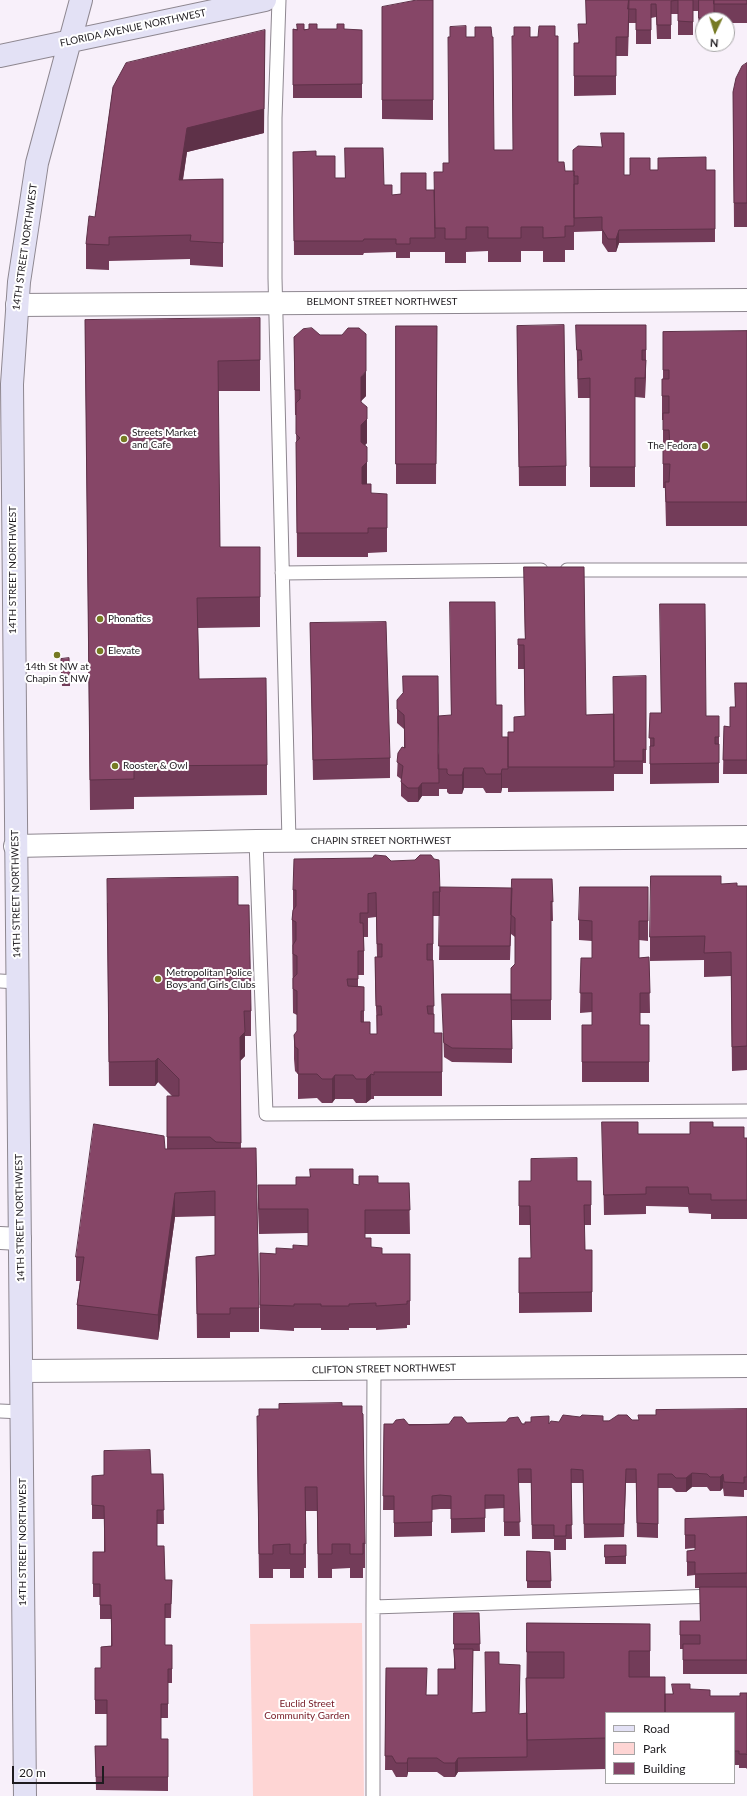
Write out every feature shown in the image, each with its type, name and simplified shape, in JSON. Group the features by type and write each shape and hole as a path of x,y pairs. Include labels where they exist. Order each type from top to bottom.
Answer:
{"main road":[{"name":"14TH STREET NORTHWEST","path":"25,1796 22,1371 10,1239 8,981 15,846 6,552 12,384 17,305 24,245 37,163 82,0"},
{"name":"FLORIDA AVENUE NORTHWEST","path":"0,56 265,0"}],"street":[{"name":"BELMONT STREET NORTHWEST","path":"17,305 747,300"},
{"name":"CHAPIN STREET NORTHWEST","path":"15,846 289,841 747,837"},
{"name":"CLIFTON STREET NORTHWEST","path":"22,1371 747,1366"}],"lane":[{"path":"279,0 275,118 275,303 289,841"},
{"path":"282,573 747,570"},
{"path":"256,842 266,1114 747,1111"},
{"path":"373,1796 374,1369"},
{"path":"0,1411 22,1412"},
{"path":"373,1607 747,1595"}],"green space":[{"name":"Euclid Street Community Garden","path":"362,1623 364,1796 253,1796 250,1624"}],"building":[{"path":"417,0 433,0 433,100 382,100 382,7"},
{"path":"586,0 629,0 628,37 616,37 616,76 574,76 574,43 579,43 578,24 586,24"},
{"path":"629,0 678,0 671,1 671,25 657,25 656,4 651,4 651,30 636,30 636,9 628,9"},
{"path":"678,0 693,0 693,22 678,21"},
{"path":"699,0 714,0 714,12 699,12"},
{"path":"714,0 747,0 747,4 714,4"},
{"path":"297,24 304,24 304,30 309,29 309,24 317,24 317,29 337,29 337,24 344,24 344,29 362,30 362,84 293,85 293,29 297,30"},
{"path":"466,26 466,37 475,37 475,27 491,27 493,37 494,150 513,150 512,36 514,36 514,27 530,27 530,37 538,37 539,26 555,26 555,36 558,36 558,162 564,162 565,171 574,171 574,226 565,226 565,237 543,238 543,227 521,227 521,238 488,238 488,227 466,227 466,239 445,239 445,228 435,228 434,172 443,172 443,163 449,163 448,37 450,37 450,27"},
{"path":"265,30 264,109 187,128 179,180 223,179 223,243 190,241 191,235 109,237 109,245 86,244 89,216 95,217 113,87 126,63"},
{"path":"747,63 747,203 734,203 733,92 736,78 742,66"},
{"path":"601,133 624,133 624,175 630,175 630,158 650,158 650,170 658,170 658,158 706,157 706,170 715,170 715,229 619,230 616,239 608,239 602,229 602,217 574,218 574,184 578,184 578,176 574,176 573,171 573,150 578,146 602,147"},
{"path":"345,148 383,148 384,185 392,185 392,195 401,194 401,173 426,173 426,190 434,190 435,238 410,238 410,244 396,244 396,239 364,239 363,241 294,241 293,152 316,151 316,156 335,156 335,178 345,178"},
{"path":"260,318 260,360 218,361 220,547 260,547 260,597 197,598 199,679 266,678 267,765 134,766 134,779 90,780 85,320"},
{"path":"564,325 566,466 519,467 517,326"},
{"path":"576,325 646,325 646,350 642,350 642,360 646,360 645,378 635,378 635,467 590,467 590,378 578,379 578,360 582,360 581,350 577,350"},
{"path":"396,326 437,326 436,464 396,464"},
{"path":"312,328 320,335 342,335 348,328 359,328 366,334 366,371 361,377 361,402 367,407 367,419 361,425 361,442 367,447 367,462 362,467 362,484 371,484 371,493 387,494 387,528 368,528 368,533 297,533 296,442 300,438 296,434 296,403 300,399 300,390 295,390 294,337 303,329"},
{"name":"The Fedora","path":"747,331 747,502 666,502 665,482 669,482 670,464 663,464 663,447 670,447 669,430 663,430 663,413 669,413 669,396 662,396 662,379 669,379 669,370 663,370 663,332"},
{"path":"524,567 584,567 586,715 614,714 614,767 508,767 508,732 514,732 514,717 525,716 524,645 518,645 518,639 525,639"},
{"path":"450,602 495,602 496,705 502,705 502,737 508,737 508,769 502,769 501,774 486,774 483,768 464,768 462,775 449,775 447,773 447,769 438,769 438,716 451,715"},
{"path":"660,604 705,604 706,716 719,716 719,737 715,737 715,744 719,744 719,763 650,764 650,746 654,746 654,738 649,738 650,713 661,713"},
{"path":"386,622 390,758 313,760 310,623"},
{"path":"69,658 70,679 62,679 61,659"},
{"path":"403,676 438,676 439,783 422,783 418,788 408,788 401,782 403,766 397,762 398,753 402,747 405,748 404,715 397,709 397,700 403,693"},
{"path":"646,676 646,750 643,749 643,761 614,761 613,677"},
{"path":"735,683 747,683 747,760 723,760 724,726 730,727 730,707 735,707"},
{"path":"375,855 386,856 391,861 415,860 420,855 431,855 434,859 439,860 440,892 433,892 433,944 427,944 427,960 433,960 434,1006 427,1006 428,1014 434,1014 434,1033 442,1033 442,1072 374,1072 374,1075 371,1074 366,1079 356,1079 353,1075 335,1075 332,1079 322,1079 317,1074 298,1074 298,1049 295,1047 294,1035 297,1031 297,991 293,989 293,978 297,974 297,956 293,954 293,945 296,940 296,922 292,920 293,910 296,906 296,890 293,890 294,859 372,858","holes":["376,893 377,944 382,944 382,957 375,957 376,1006 381,1006 382,1015 377,1015 377,1034 370,1034 370,1022 361,1022 361,1011 364,1011 364,987 348,986 347,979 358,979 358,951 364,951 363,923 360,923 360,913 368,913 368,894"]},
{"path":"651,876 721,876 721,884 737,883 737,886 747,886 747,1046 732,1047 731,952 704,953 705,936 650,937"},
{"path":"238,877 238,905 249,905 251,1011 244,1011 245,1032 240,1037 241,1143 216,1142 210,1137 167,1137 167,1096 179,1096 179,1079 158,1058 155,1061 109,1062 107,879"},
{"path":"512,879 552,879 551,1000 511,1000 511,968 515,964 515,918 511,915"},
{"path":"440,887 512,888 510,946 439,946"},
{"path":"580,887 648,887 648,921 639,921 639,958 649,957 650,993 640,993 640,1025 649,1025 649,1062 582,1062 582,1025 592,1025 592,993 580,993 581,958 592,958 592,921 579,920"},
{"path":"442,994 511,994 512,1049 452,1048 444,1043"},
{"path":"602,1122 638,1122 638,1134 690,1134 690,1122 713,1122 713,1127 744,1127 744,1138 747,1138 747,1200 711,1200 711,1194 689,1194 688,1187 646,1187 646,1194 604,1195"},
{"path":"94,1124 164,1136 165,1149 256,1148 259,1308 230,1308 230,1314 197,1314 196,1257 215,1255 215,1191 175,1193 158,1315 77,1305 84,1257 76,1257"},
{"path":"577,1158 577,1181 591,1181 591,1205 584,1205 585,1250 592,1250 592,1292 519,1293 519,1258 531,1258 531,1254 530,1206 519,1206 519,1181 531,1181 531,1159"},
{"path":"310,1169 353,1169 353,1184 359,1185 359,1176 378,1176 378,1183 409,1183 410,1210 365,1210 365,1238 371,1238 371,1247 382,1248 382,1254 410,1254 410,1301 407,1301 407,1304 376,1306 376,1303 349,1304 349,1306 321,1306 321,1304 294,1304 294,1306 260,1305 260,1253 276,1254 276,1248 293,1249 293,1245 308,1246 308,1209 259,1209 258,1185 296,1185 296,1177 310,1177"},
{"path":"342,1403 342,1406 362,1406 365,1544 363,1543 363,1554 350,1554 350,1544 332,1544 332,1554 318,1554 317,1487 305,1487 306,1544 304,1544 304,1554 290,1554 290,1544 273,1545 273,1554 259,1554 257,1416 259,1416 259,1409 279,1409 279,1404"},
{"path":"747,1409 747,1477 744,1477 744,1483 724,1482 723,1474 720,1477 710,1477 707,1474 692,1473 686,1478 676,1478 672,1474 658,1474 658,1524 637,1523 636,1469 626,1469 624,1524 584,1524 583,1470 571,1469 572,1525 566,1525 566,1536 554,1536 554,1525 532,1525 531,1469 518,1469 520,1522 504,1522 504,1495 485,1495 485,1518 451,1519 451,1496 440,1495 432,1496 432,1522 394,1523 394,1496 383,1496 384,1424 393,1424 396,1420 404,1419 409,1425 449,1424 454,1417 462,1417 467,1423 506,1422 509,1418 518,1417 522,1424 525,1424 525,1422 531,1422 531,1417 549,1416 549,1424 551,1421 559,1422 563,1415 580,1417 582,1415 603,1416 603,1421 609,1421 618,1415 627,1415 632,1420 639,1420 638,1415 656,1415 656,1410"},
{"path":"150,1450 151,1474 163,1474 164,1510 157,1510 157,1546 164,1546 165,1580 172,1580 171,1604 165,1604 165,1645 172,1645 172,1669 168,1669 168,1704 161,1704 161,1739 168,1739 168,1777 96,1777 95,1746 107,1746 107,1700 95,1700 95,1668 101,1668 101,1647 112,1646 111,1605 100,1605 100,1584 93,1584 93,1552 105,1552 104,1506 92,1505 92,1476 104,1475 104,1451"},
{"path":"747,1517 747,1573 695,1574 695,1562 687,1562 687,1551 695,1550 695,1535 685,1535 685,1519"},
{"path":"605,1545 626,1545 626,1556 605,1557"},
{"path":"527,1551 550,1552 551,1581 527,1581"},
{"path":"700,1587 747,1587 747,1660 683,1660 683,1644 700,1644 700,1635 680,1635 680,1621 700,1621"},
{"path":"454,1613 479,1613 480,1644 454,1644"},
{"path":"527,1623 650,1624 650,1651 629,1651 629,1677 665,1677 665,1712 605,1712 605,1738 527,1740 526,1678 564,1678 564,1652 527,1652"},
{"path":"454,1649 473,1649 472,1713 486,1712 485,1652 499,1652 499,1664 520,1665 519,1714 527,1713 527,1757 458,1758 455,1763 444,1763 437,1758 408,1758 407,1763 396,1763 392,1756 385,1756 386,1668 427,1668 426,1695 438,1695 438,1669 455,1669"},
{"path":"672,1684 690,1684 690,1689 710,1690 710,1696 740,1696 740,1693 747,1693 747,1755 739,1754 739,1751 735,1751 735,1712 665,1712 665,1694 673,1694"}],"place":[{"name":"Streets Market and Cafe","path":"124,439"},
{"name":"The Fedora","path":"705,446"},
{"name":"Phonatics","path":"100,619"},
{"name":"Elevate","path":"100,651"},
{"name":"14th St NW at Chapin St NW","path":"57,655"},
{"name":"Rooster & Owl","path":"115,766"},
{"name":"Metropolitan Police Boys and Girls Clubs","path":"158,979"}]}
